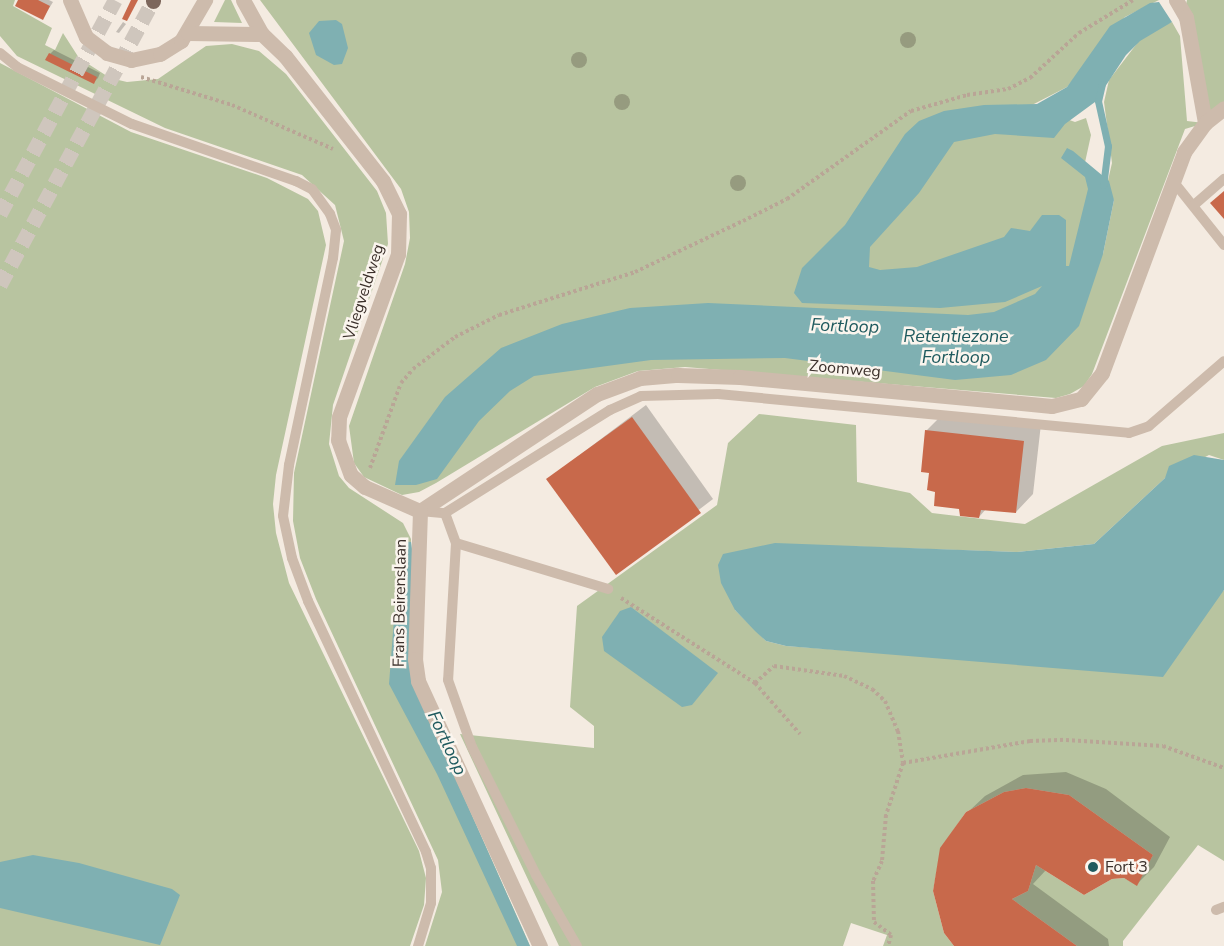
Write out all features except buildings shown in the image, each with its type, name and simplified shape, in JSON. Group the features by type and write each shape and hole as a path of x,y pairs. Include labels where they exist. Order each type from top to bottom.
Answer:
{"street":[{"path":"70,0 86,37 119,58 160,54 188,33 206,0"},
{"name":"Vliegveldweg","path":"243,0 262,34 285,56 383,181 399,214 398,254 339,417 338,440 343,458 351,475 365,487"},
{"path":"1176,0 1185,14 1205,123"},
{"path":"188,33 262,34"},
{"name":"Zoomweg","path":"420,511 597,394 640,378 678,375 740,377 1052,406 1081,399 1102,373 1184,152 1205,123 1224,108"},
{"path":"365,487 420,511"},
{"name":"Frans Beirenslaan","path":"420,511 415,659 418,681 540,946"}],"lane":[{"path":"0,53 17,67 132,124 296,181 312,189 330,214 336,230 333,258 289,465 284,516 292,558 308,600 426,852 432,895 418,946"},
{"path":"1194,205 1224,179"},
{"path":"1173,181 1224,245"},
{"path":"420,511 445,513 610,410 641,396 718,394 1130,433 1149,426 1224,361"},
{"path":"445,513 456,543 448,680 472,747 536,875 577,946"},
{"path":"456,543 608,589"}],"path":[{"path":"365,487 387,414 401,383 412,369 455,337 499,315 635,272 761,213 787,199 911,111 967,95 1008,89 1030,78 1079,33 1133,0"},
{"path":"138,76 286,125 341,153"},
{"path":"608,589 755,683 800,734"},
{"path":"755,683 774,666 844,676 872,689 885,701 892,714 903,763 886,815 882,861 873,880 874,922 891,935 888,946"},
{"path":"903,763 1030,741 1066,740 1163,746 1224,768"}],"green space":[{"path":"0,0 15,0 13,6 52,28 45,45 55,50 63,33 79,58 110,78 127,82 158,79 206,46 232,44 259,51 286,74 377,191 386,213 388,244 333,405 329,444 339,476 349,488 403,523 411,539 414,685 530,946 425,946 442,892 438,860 316,599 300,558 293,521 294,473 344,241 335,205 302,175 165,128 17,56 0,36"},
{"path":"225,0 231,0 242,23 214,22"},
{"path":"260,0 1159,0 1125,17 1067,87 1030,106 1075,122 1086,118 1091,135 1084,167 1103,254 1114,200 1106,189 1112,163 1104,102 1109,80 1145,33 1172,22 1180,36 1187,121 1204,123 1184,14 1187,0 1224,0 1224,108 1205,123 1185,129 1092,374 1084,386 1070,394 1056,398 685,367 638,371 595,387 436,483 419,492 402,495 364,477 354,463 349,426 405,264 410,238 409,212 401,189"},
{"path":"0,63 131,132 267,178 308,199 318,211 326,245 276,475 273,504 276,533 289,583 419,851 426,878 424,905 410,946 0,946"},
{"path":"759,414 856,425 857,482 910,493 932,513 1025,524 1162,446 1224,433 1224,460 1209,455 1165,478 1094,544 1017,552 839,546 735,610 766,641 786,646 1061,666 1216,599 1224,590 1224,861 1198,845 1123,941 1123,946 1077,946 1012,899 1028,891 1036,865 1084,895 1112,879 1124,878 1137,885 1153,855 1069,795 1026,788 1004,792 966,812 941,848 933,891 944,933 954,946 883,946 887,935 851,923 843,946 559,946 460,734 594,748 594,726 570,707 577,606 717,505 728,443"}],"water":[{"name":"Retentiezone Fortloop","path":"1159,2 1172,22 1140,41 1126,55 1095,102 1065,124 1054,138 995,134 954,142 919,193 870,247 869,267 880,270 917,267 1004,237 1011,228 1030,231 1042,215 1059,215 1066,220 1066,266 1069,266 1088,189 1085,177 1061,158 1067,148 1073,151 1109,181 1114,200 1103,254 1079,326 1046,360 1011,375 955,380 785,358 651,360 534,376 510,391 479,421 437,479 416,485 395,485 399,461 445,397 501,348 562,324 630,308 708,303 968,315 994,312 1035,294 1042,286 1005,302 940,308 802,303 794,293 802,268 845,225 905,134 919,121 944,111 984,105 1037,104 1067,87 1110,26 1150,3"},
{"path":"336,20 342,24 348,48 342,64 334,65 316,55 309,33 319,21"},
{"path":"1194,455 1224,460 1224,590 1163,677 786,646 766,641 755,631 735,610 721,583 718,565 723,554 775,543 1017,552 1094,544 1165,478 1169,466"},
{"path":"400,541 411,542 412,549 414,685 530,946 517,946 437,774 389,684"},
{"path":"631,607 718,673 692,705 682,707 604,651 602,637 620,611"},
{"path":"33,855 79,863 172,889 180,895 160,945 0,908 0,862"}],"waterway":[{"name":"Fortloop","path":"1102,84 1098,101 1108,146 1103,185"}],"tunnel":[{"path":"0,214 115,0"},
{"path":"0,285 153,1"}],"place":[{"name":"Fort 3","path":"1093,867"}]}
